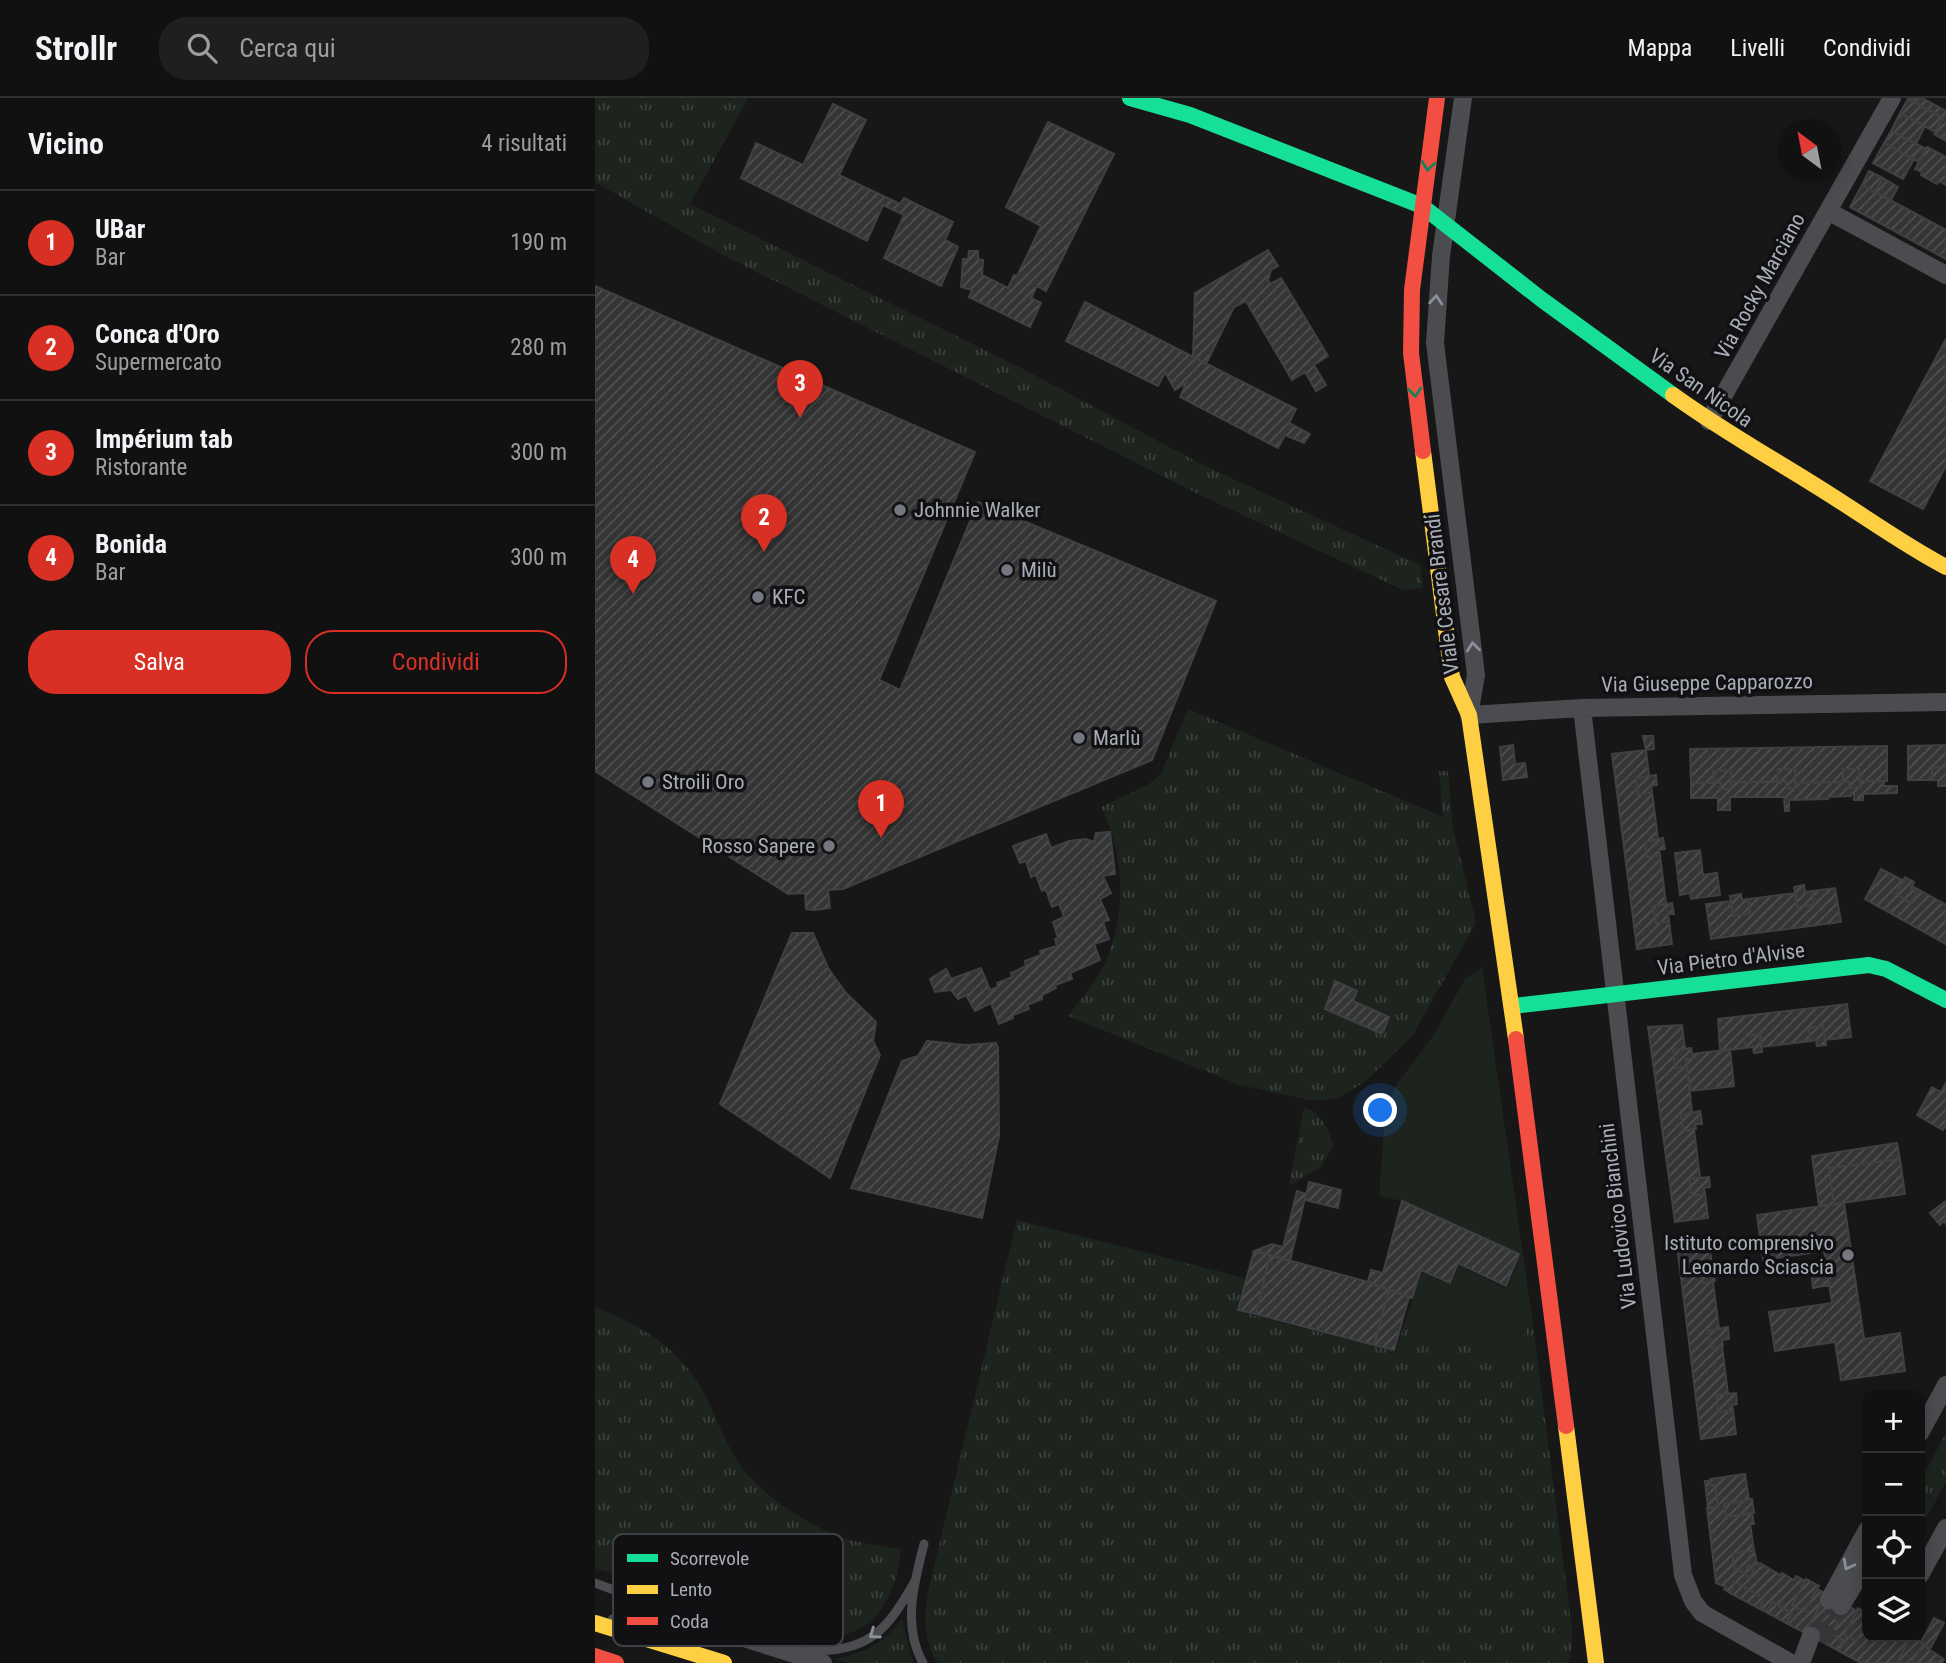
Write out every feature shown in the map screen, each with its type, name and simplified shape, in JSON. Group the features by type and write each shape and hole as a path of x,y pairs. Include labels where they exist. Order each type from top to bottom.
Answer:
{"street":[{"path":"1130,98 1235,133 1401,195 1422,206"},
{"name":"Viale Cesare Brandi","path":"1437,98 1422,206 1411,325 1414,388 1452,677 1469,715"},
{"name":"Viale Cesare Brandi","path":"1463,98 1435,312 1435,344 1476,675 1469,715"},
{"name":"Via Rocky Marciano","path":"1709,421 1892,98"},
{"name":"Via San Nicola","path":"1422,206 1541,299 1709,421 1832,496 1909,547 1946,566"},
{"path":"1828,211 1946,275"},
{"name":"Via Giuseppe Capparozzo","path":"1469,715 1582,708 1946,702"},
{"name":"Via Ludovico Bianchini","path":"1582,708 1683,1575 1693,1601 1702,1613 1791,1663"},
{"path":"1469,715 1513,1006 1596,1663"},
{"name":"Via Pietro d'Alvise","path":"1513,1006 1869,965 1886,969 1946,1000"},
{"path":"1925,1424 1946,1385"},
{"path":"1925,1566 1946,1528"},
{"path":"1862,1541 1835,1603 1862,1569"},
{"path":"595,1622 613,1623"},
{"path":"595,1622 613,1628"},
{"path":"1802,1663 1814,1638"},
{"path":"1587,1663 1593,1640"},
{"path":"671,1646 724,1663"},
{"path":"769,1646 823,1663"},
{"path":"595,1656 616,1663"}],"lane":[{"path":"923,1663 913,1634 911,1613 924,1544"},
{"path":"785,1651 839,1650 856,1646 886,1626 897,1613 915,1581"},
{"path":"595,1583 613,1590"}],"green space":[{"path":"595,98 748,98 690,204 1023,369 1205,466 1420,565 1423,588 1403,590 1196,493 723,255 595,182"},
{"path":"1188,709 1443,817 1439,771 1448,771 1453,828 1476,923 1412,1036 1366,1081 1337,1099 1310,1100 1240,1085 1068,1016 1103,966 1118,921 1118,862 1109,825 1101,807 1148,785 1161,774"},
{"path":"1482,967 1532,1317 1513,1359 1403,1328 1422,1272 1451,1285 1459,1265 1507,1289 1520,1255 1402,1201 1379,1196 1384,1129 1394,1088 1433,1036 1465,979"},
{"path":"1304,1107 1315,1113 1323,1122 1333,1145 1322,1166 1289,1186"},
{"path":"1017,1220 1245,1278 1237,1311 1396,1352 1403,1328 1513,1359 1532,1317 1572,1630 1572,1649 1568,1663 938,1663 926,1629 928,1592"},
{"path":"595,1307 627,1321 657,1339 683,1362 703,1391 723,1435 749,1476 770,1496 797,1515 833,1534 613,1534 613,1574 595,1568"},
{"path":"1946,1433 1946,1482 1925,1520 1925,1516 1925,1472"},
{"path":"843,1538 901,1549 894,1585 887,1600 866,1625 843,1634"},
{"path":"902,1619 913,1663 848,1663 835,1659 872,1646 888,1635"}],"building":[{"path":"1908,98 1922,98 1946,111 1946,141 1934,134 1943,118"},
{"path":"1908,99 1943,118 1935,132 1900,113"},
{"path":"833,104 866,120 839,175 900,204 904,198 953,222 945,240 958,247 941,286 884,258 904,215 883,205 867,241 741,178 756,143 803,165"},
{"path":"1900,113 1925,126 1916,144 1891,131"},
{"path":"1048,122 1114,154 1046,291 1037,286 1031,298 1041,303 1030,327 969,297 972,290 961,287 963,259 968,259 969,251 978,251 978,259 983,260 982,275 1008,288 1014,275 1017,276 1041,226 1006,207"},
{"path":"1891,131 1926,149 1919,162 1884,143"},
{"path":"1884,143 1914,159 1903,179 1873,163"},
{"path":"1927,147 1946,157 1946,185 1939,181 1937,184 1915,169"},
{"path":"1869,171 1883,178 1875,192 1862,185"},
{"path":"1883,178 1898,187 1891,200 1875,192"},
{"path":"1862,185 1946,230 1946,259 1850,207"},
{"path":"1268,250 1278,266 1271,270 1268,280 1270,284 1281,278 1328,356 1314,365 1326,385 1316,391 1305,372 1292,380 1246,301 1234,307 1206,364 1193,357 1195,293"},
{"path":"595,286 975,452 879,680 900,690 978,502 1216,601 1152,760 843,889 828,890 830,908 814,910 806,909 805,893 788,894 595,771"},
{"path":"1085,302 1296,409 1289,423 1310,434 1304,443 1285,435 1278,448 1180,397 1186,383 1175,390 1165,372 1158,386 1066,341"},
{"path":"1946,339 1946,466 1923,509 1870,481"},
{"path":"1643,736 1653,736 1654,749 1646,750"},
{"path":"1513,745 1515,764 1525,763 1527,777 1503,780 1500,747"},
{"path":"1946,745 1946,767 1932,768 1932,780 1908,780 1908,746"},
{"path":"1887,746 1887,781 1860,781 1859,769 1843,769 1843,782 1795,783 1795,769 1778,769 1777,782 1731,782 1731,770 1713,771 1714,783 1691,783 1690,749"},
{"path":"1646,750 1649,776 1636,778 1638,795 1652,792 1658,839 1645,842 1647,857 1660,855 1666,904 1653,906 1656,923 1669,921 1672,944 1637,949 1612,754"},
{"path":"1946,767 1946,786 1938,786 1938,780 1932,780 1932,768"},
{"path":"1778,769 1795,769 1795,788 1786,788 1786,781 1777,782"},
{"path":"1843,769 1859,769 1860,787 1849,788 1849,782 1843,782"},
{"path":"1731,770 1731,789 1720,789 1721,783 1714,783 1713,771"},
{"path":"1656,775 1657,785 1651,786 1652,792 1638,795 1636,778"},
{"path":"1786,781 1786,788 1795,788 1795,783 1849,782 1849,788 1860,787 1860,781 1884,781 1884,786 1897,786 1897,793 1863,794 1863,800 1854,800 1854,794 1851,794 1828,799 1789,800 1789,811 1785,811 1784,797 1730,797 1730,810 1718,810 1718,798 1691,798 1691,783 1721,783 1720,789 1731,789 1731,782"},
{"path":"1110,832 1115,874 1103,876 1111,893 1100,899 1109,920 1103,922 1109,939 1094,944 1100,960 1070,973 1072,979 1055,985 1056,988 1042,995 1042,999 1027,1005 1029,1009 999,1024 991,1003 975,1011 966,995 958,999 951,990 935,992 930,979 946,969 951,979 981,968 990,990 998,987 997,983 1012,977 1011,973 1026,966 1025,961 1041,955 1040,951 1057,946 1055,939 1058,938 1053,922 1064,917 1059,904 1052,907 1046,890 1042,891 1036,875 1031,877 1026,861 1020,863 1013,846 1046,834 1051,848 1069,841 1086,839 1094,842 1096,833"},
{"path":"1663,838 1665,849 1659,850 1660,855 1647,857 1645,842"},
{"path":"1700,850 1703,875 1717,873 1720,895 1691,899 1690,893 1680,895 1675,853"},
{"path":"1881,869 1904,881 1896,894 1911,903 1917,892 1912,886 1946,905 1946,944 1865,899"},
{"path":"1905,877 1914,882 1911,888 1917,892 1911,903 1896,894"},
{"path":"1804,885 1805,892 1812,891 1814,905 1797,907 1794,887"},
{"path":"1835,888 1841,922 1711,939 1706,904 1731,901 1733,916 1750,913 1748,899 1795,893 1797,907 1814,905 1812,891"},
{"path":"1741,894 1742,900 1748,899 1750,913 1733,916 1730,896"},
{"path":"1672,903 1674,914 1668,914 1669,921 1656,923 1653,906"},
{"path":"792,933 813,933 828,968 846,993 876,1022 873,1041 880,1055 830,1178 720,1104"},
{"path":"1335,981 1357,991 1353,1001 1389,1017 1383,1032 1325,1009"},
{"path":"1847,1004 1851,1037 1825,1040 1823,1026 1809,1028 1810,1041 1761,1047 1760,1034 1744,1037 1745,1048 1720,1051 1718,1019"},
{"path":"1682,1025 1685,1049 1673,1050 1675,1068 1687,1066 1692,1113 1681,1115 1684,1131 1694,1129 1700,1178 1689,1179 1692,1196 1705,1194 1708,1218 1675,1222 1648,1027"},
{"path":"1823,1026 1826,1045 1817,1046 1816,1040 1810,1041 1809,1028"},
{"path":"1760,1034 1762,1052 1754,1053 1753,1047 1745,1048 1744,1037"},
{"path":"927,1041 965,1045 996,1043 998,1048 999,1136 982,1218 851,1188 902,1061 918,1056"},
{"path":"1691,1048 1693,1059 1686,1059 1687,1066 1675,1068 1673,1050"},
{"path":"1730,1049 1734,1086 1690,1091 1686,1059 1693,1059 1692,1054"},
{"path":"1946,1083 1946,1128 1943,1130 1917,1115 1932,1087 1941,1092"},
{"path":"1700,1111 1702,1124 1695,1124 1696,1129 1684,1131 1681,1115"},
{"path":"1897,1143 1900,1159 1829,1168 1834,1204 1819,1206 1812,1156"},
{"path":"1900,1159 1905,1194 1834,1204 1829,1168"},
{"path":"1709,1177 1710,1187 1704,1188 1705,1194 1692,1196 1689,1179"},
{"path":"1309,1182 1341,1190 1338,1208 1305,1200"},
{"path":"1297,1191 1306,1194 1290,1261 1254,1251 1272,1244 1283,1247"},
{"path":"1402,1201 1519,1254 1506,1286 1458,1263 1450,1283 1421,1270 1412,1298 1368,1282 1371,1270 1383,1273"},
{"path":"1946,1201 1946,1224 1944,1221 1940,1225 1930,1213"},
{"path":"1844,1203 1864,1339 1900,1333 1905,1371 1841,1380 1835,1342 1775,1351 1769,1312 1832,1303 1824,1251 1763,1260 1757,1215"},
{"path":"1709,1241 1712,1266 1700,1268 1703,1283 1713,1282 1719,1329 1708,1331 1712,1348 1722,1346 1728,1394 1717,1395 1718,1412 1733,1410 1736,1434 1701,1439 1677,1245"},
{"path":"1254,1251 1270,1255 1256,1314 1238,1310"},
{"path":"1270,1255 1389,1290 1374,1345 1256,1314"},
{"path":"1720,1265 1721,1276 1714,1277 1715,1281 1703,1283 1700,1268"},
{"path":"1828,1276 1829,1285 1813,1288 1812,1278"},
{"path":"1389,1290 1409,1297 1394,1350 1374,1345"},
{"path":"1728,1327 1729,1339 1722,1340 1723,1346 1712,1348 1708,1331"},
{"path":"1736,1393 1737,1404 1732,1405 1733,1410 1718,1412 1717,1395"},
{"path":"1745,1474 1749,1500 1724,1504 1726,1517 1752,1513 1754,1524 1750,1524 1754,1550 1732,1553 1734,1567 1750,1578 1754,1570 1747,1567 1760,1563 1780,1575 1782,1573 1794,1580 1796,1576 1805,1581 1792,1605 1804,1611 1817,1589 1826,1594 1805,1633 1786,1623 1792,1613 1772,1602 1766,1612 1760,1609 1764,1598 1735,1582 1730,1593 1724,1589 1726,1587 1716,1583 1707,1508 1718,1507 1715,1485 1711,1485 1710,1479"},
{"path":"1705,1481 1715,1485 1718,1507 1708,1508"},
{"path":"1752,1499 1754,1513 1726,1517 1724,1504"},
{"path":"1754,1550 1757,1564 1747,1567 1754,1570 1750,1578 1734,1567 1732,1553"},
{"path":"1806,1579 1819,1586 1804,1611 1792,1605"},
{"path":"1735,1582 1764,1598 1760,1609 1730,1593"},
{"path":"1825,1598 1846,1608 1826,1644 1805,1633"},
{"path":"1772,1602 1792,1613 1786,1623 1766,1612"},
{"path":"1847,1605 1857,1611 1844,1635 1856,1641 1862,1631 1862,1642 1908,1642 1897,1663 1861,1663 1839,1651 1845,1641 1831,1634"},
{"path":"1858,1608 1862,1610 1862,1631 1856,1641 1844,1635"},
{"path":"1934,1618 1944,1623 1930,1649 1921,1642 1925,1642 1925,1635"},
{"path":"1831,1634 1845,1641 1839,1651 1826,1644"},
{"path":"1908,1642 1923,1643 1912,1663 1897,1663"},
{"path":"1922,1645 1944,1659 1942,1663 1912,1663"}],"tunnel":[{"path":"1818,1640 1841,1606"}],"traffic: fast":[{"path":"1130,98 1190,115 1422,206 1541,299 1673,395"},
{"path":"1513,1006 1869,965 1886,969 1946,1000"}],"traffic: slow":[{"path":"1673,395 1902,542 1946,567"},
{"path":"1423,451 1452,677 1469,715 1516,1039"},
{"path":"1566,1426 1596,1663"},
{"path":"595,1623 613,1629"},
{"path":"669,1646 724,1663"}],"traffic: jam":[{"path":"1423,451 1411,353 1412,290 1437,98"},
{"path":"1516,1039 1566,1426"},
{"path":"595,1656 616,1663"}],"place":[{"name":"Impérium tab","path":"800,418"},
{"name":"Johnnie Walker","path":"900,510"},
{"name":"Conca d'Oro","path":"764,552"},
{"name":"Milù","path":"1007,570"},
{"name":"Bonida","path":"633,594"},
{"name":"KFC","path":"758,597"},
{"name":"Marlù","path":"1079,738"},
{"name":"Stroili Oro","path":"648,782"},
{"name":"UBar","path":"881,838"},
{"name":"Rosso Sapere","path":"829,846"},
{"name":"Istituto comprensivo Leonardo Sciascia","path":"1848,1255"}]}
